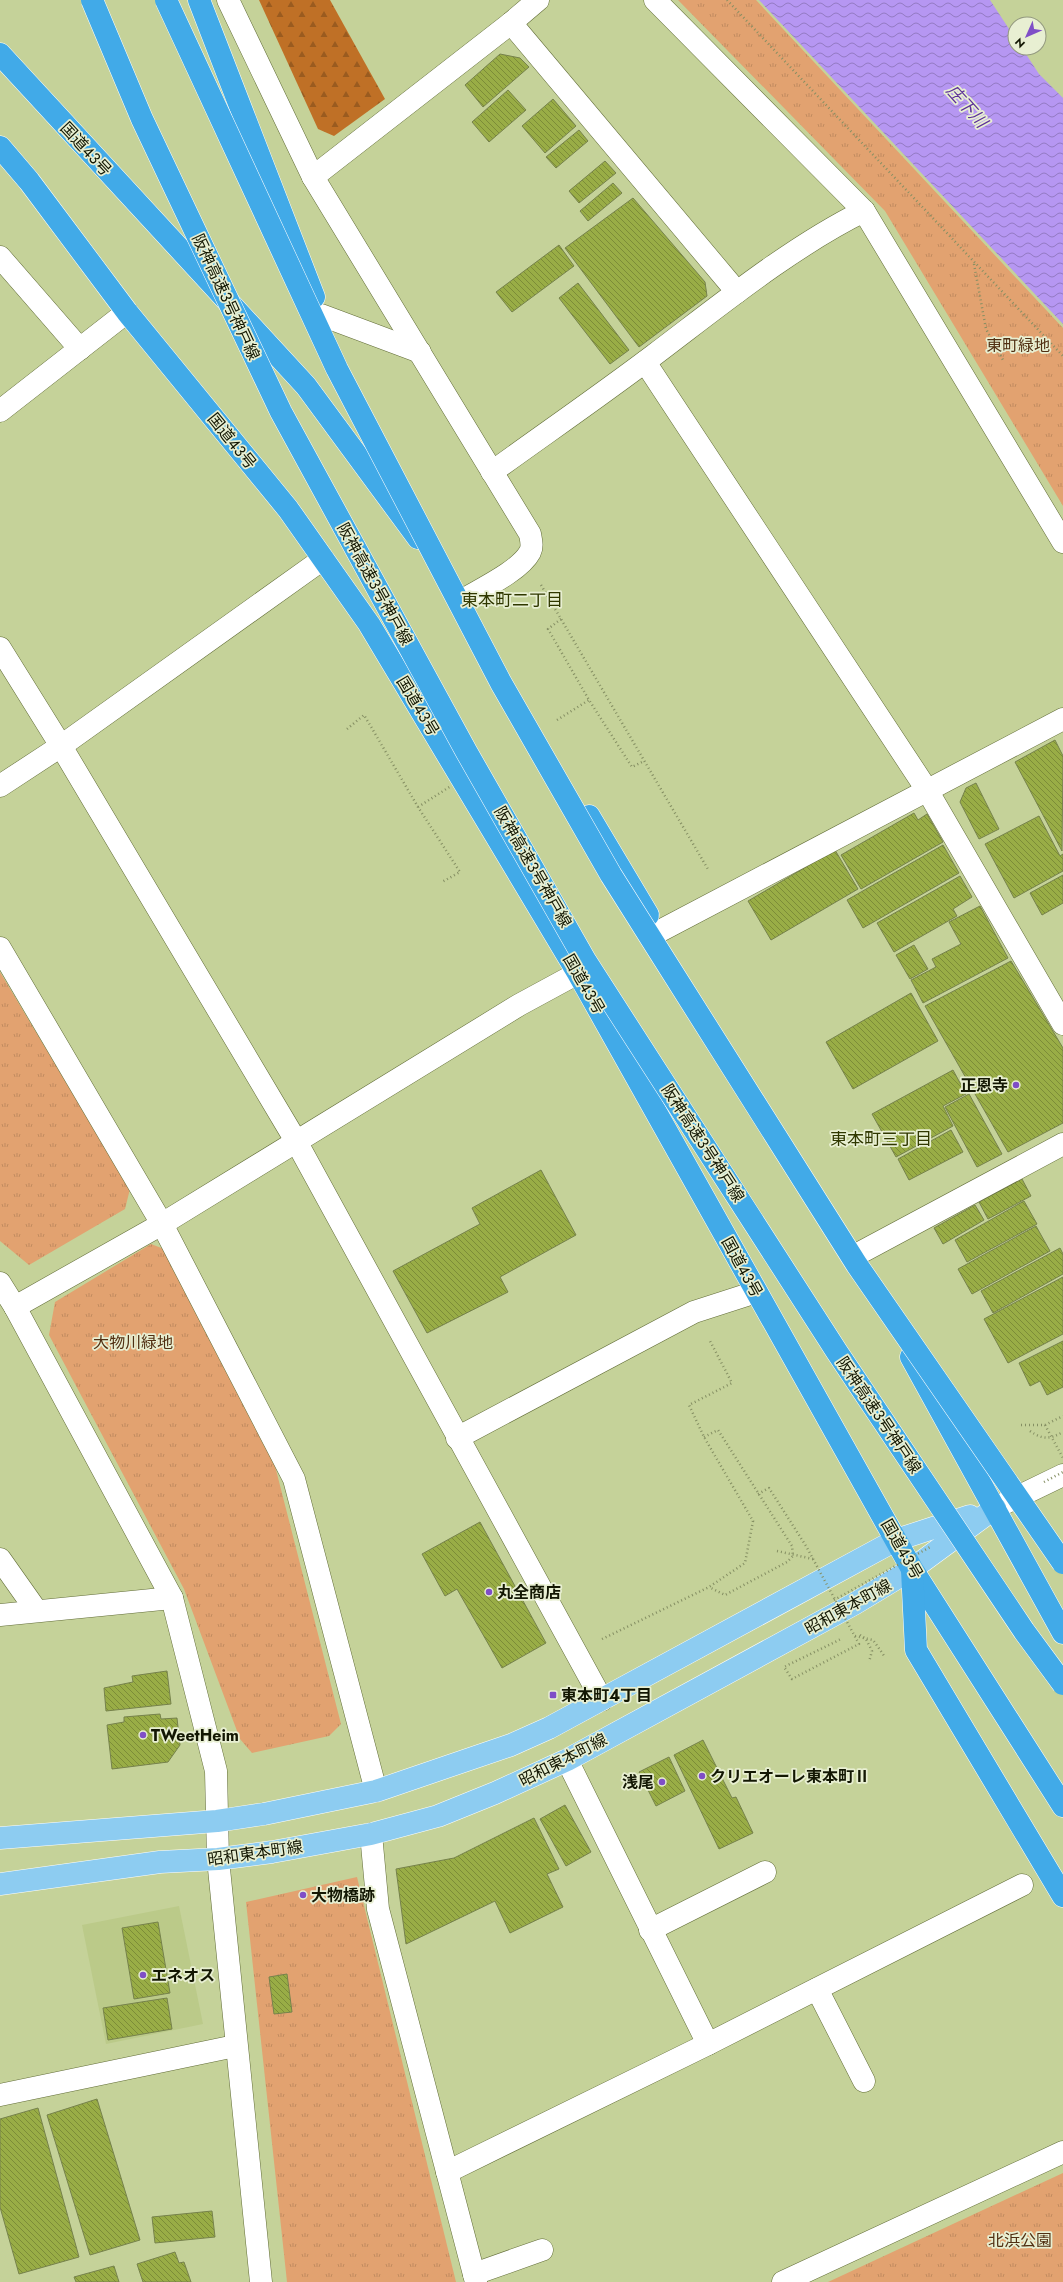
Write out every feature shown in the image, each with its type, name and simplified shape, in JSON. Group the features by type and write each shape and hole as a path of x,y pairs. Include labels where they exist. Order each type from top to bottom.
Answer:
{"highway":[{"name":"阪神高速3号神戸線","path":"92,0 142,119 281,412 466,751 586,960 837,1352 1024,1631 1063,1684"},
{"path":"166,0 337,369 501,683 603,861 857,1266 1063,1563"},
{"path":"199,0 394,506"},
{"name":"国道43号","path":"0,54 306,386 448,578 658,932 854,1256 996,1508 1063,1633"},
{"name":"国道43号","path":"0,147 29,181 127,312 288,510 369,624 578,972 912,1569 1063,1806"},
{"path":"912,1569 916,1650 1063,1896"},
{"path":"1037,1584 1063,1627"}],"main road":[{"path":"0,1838 217,1821 264,1814 376,1791 511,1745 602,1700 834,1572 896,1540 996,1508"},
{"name":"昭和東本町線","path":"0,1884 160,1862 218,1859 272,1852 371,1834 438,1816 495,1793 567,1760 854,1604 912,1569 996,1508"}],"street":[{"path":"228,0 313,177 530,534 532,544 525,558 519,565 461,601"},
{"path":"313,177 511,23 538,0"},
{"path":"655,0 864,211 1063,542"},
{"path":"511,23 738,292"},
{"path":"492,472 645,362 738,292 838,224 864,211"},
{"path":"0,257 80,350"},
{"path":"0,411 127,312"},
{"path":"321,315 420,352"},
{"path":"645,362 927,790 1063,1024"},
{"path":"0,786 61,746 324,559"},
{"path":"0,648 61,746 296,1141 457,1438 602,1700"},
{"path":"658,932 1063,718"},
{"path":"0,948 162,1224 294,1479 376,1791"},
{"path":"15,1307 162,1224 519,1005 578,972"},
{"path":"854,1256 1063,1144"},
{"path":"0,1283 15,1307 172,1598 216,1771 218,1859 235,2046 261,2282"},
{"path":"457,1438 694,1312 756,1292"},
{"path":"996,1508 1063,1475"},
{"path":"0,1559 36,1610"},
{"path":"0,1615 36,1610 172,1598"},
{"path":"567,1760 650,1930 708,2044"},
{"path":"371,1834 378,1909 475,2278 542,2250"},
{"path":"650,1930 765,1872"},
{"path":"447,2172 708,2044 1022,1885"},
{"path":"817,1989 864,2081"},
{"path":"0,2095 235,2046"},
{"path":"783,2282 1063,2152"}],"path":[{"path":"727,0 1063,356"},
{"path":"974,263 986,329 1003,360"},
{"path":"525,558 724,897"},
{"path":"561,619 548,629 589,700 632,767 644,761"},
{"path":"347,729 364,715 418,807 460,872 442,882"},
{"path":"575,1652 708,1587 745,1563 753,1521 704,1437 689,1405 732,1383 694,1312"},
{"path":"1021,1425 1045,1425 1063,1416"},
{"path":"1045,1425 1063,1458"},
{"path":"704,1437 718,1430 792,1546 792,1556 787,1562 725,1595 708,1587"},
{"path":"1030,1431 1039,1437 1050,1439 1063,1432"},
{"path":"758,1494 769,1488 813,1559 859,1644 792,1679 784,1667 846,1636"},
{"path":"777,1551 813,1559"},
{"path":"850,1634 855,1632 866,1639 872,1650 870,1662"},
{"path":"855,1636 873,1640 885,1657"}],"shaded area":[{"name":"エネオス","path":"179,1906 203,2024 106,2044 82,1925"}],"green space":[{"path":"259,0 330,0 385,99 334,136 318,129"},
{"name":"東町緑地","path":"678,0 756,0 1063,328 1063,506 885,211"},
{"path":"0,972 130,1189 125,1209 29,1265 0,1241"},
{"name":"大物川緑地","path":"151,1244 164,1249 274,1462 341,1724 329,1736 252,1753 240,1739 184,1589 49,1335 55,1302"},
{"path":"357,1877 456,2282 287,2282 246,1902"},
{"name":"北浜公園","path":"1063,2173 1063,2282 828,2282"}],"water":[{"name":"庄下川","path":"759,0 990,0 1007,26 1007,56 1027,56 1039,74 1063,98 1063,324"}],"building":[{"path":"500,54 520,58 529,67 483,107 465,85"},
{"path":"508,90 526,110 489,142 472,122"},
{"path":"553,99 576,126 545,153 522,126"},
{"path":"579,130 588,141 556,168 546,157"},
{"path":"605,161 616,173 579,203 569,191"},
{"path":"613,183 622,193 588,221 580,211"},
{"path":"633,198 705,282 707,296 639,347 565,248"},
{"path":"559,245 574,266 512,312 496,292"},
{"path":"578,283 629,350 610,364 559,298"},
{"path":"1055,740 1063,756 1062,851 1015,762"},
{"path":"976,783 999,829 979,839 960,802 966,788"},
{"path":"914,813 918,820 927,814 943,842 861,889 841,855"},
{"path":"1039,816 1060,856 1063,854 1063,871 1014,898 985,844"},
{"path":"943,845 959,873 863,928 847,900"},
{"path":"835,850 858,889 771,940 748,901"},
{"path":"1063,875 1063,903 1042,915 1030,893"},
{"path":"960,876 972,897 953,909 957,916 894,952 877,923"},
{"path":"980,906 1008,958 923,1003 911,980 936,967 932,959 961,944 949,922"},
{"path":"914,945 928,969 910,979 896,955"},
{"name":"正恩寺","path":"1011,961 1063,1048 1063,1123 1008,1152 925,1006"},
{"path":"911,993 938,1041 853,1089 826,1042"},
{"path":"953,1070 966,1094 943,1106 953,1126 896,1157 872,1114"},
{"path":"969,1094 1002,1154 977,1167 945,1107"},
{"path":"951,1130 963,1152 909,1180 898,1159"},
{"path":"541,1170 576,1235 500,1277 508,1292 427,1333 393,1271 480,1224 472,1208"},
{"path":"1022,1179 1031,1196 988,1219 979,1202"},
{"path":"1024,1201 1037,1224 967,1262 955,1240"},
{"path":"975,1205 984,1220 943,1244 934,1228"},
{"path":"1036,1226 1050,1251 972,1294 958,1269"},
{"path":"1060,1248 1063,1254 1063,1274 993,1313 981,1291"},
{"path":"1063,1277 1063,1334 1008,1363 984,1319"},
{"path":"1063,1341 1063,1387 1047,1395 1040,1381 1030,1386 1019,1363"},
{"name":"丸全商店","path":"480,1522 546,1643 502,1668 457,1589 445,1596 422,1554"},
{"path":"167,1671 171,1704 106,1711 104,1688 133,1682 132,1676"},
{"name":"TWeetHeim","path":"160,1714 161,1719 177,1718 180,1745 168,1762 112,1769 107,1725 124,1722 124,1717"},
{"name":"クリエオーレ東本町Ⅱ","path":"703,1740 732,1798 736,1797 753,1833 719,1849 674,1755"},
{"name":"浅尾","path":"669,1757 685,1791 656,1806 639,1772"},
{"path":"565,1805 591,1852 566,1866 540,1819"},
{"path":"534,1818 559,1869 547,1874 563,1907 510,1933 495,1901 406,1944 396,1869 454,1858"},
{"path":"158,1922 170,1993 134,1999 122,1928"},
{"path":"287,1974 292,2012 274,2014 269,1977"},
{"path":"167,1998 172,2029 108,2040 103,2008"},
{"path":"97,2099 140,2240 90,2255 47,2115"},
{"path":"38,2108 79,2257 19,2274 0,2207 0,2119"},
{"path":"212,2211 215,2237 155,2243 152,2217"},
{"path":"175,2252 179,2263 184,2262 191,2282 143,2282 137,2264"},
{"path":"114,2266 119,2282 76,2282 74,2277"}],"place":[{"name":"正恩寺","path":"1016,1085"},
{"name":"丸全商店","path":"489,1592"},
{"name":"東本町4丁目","path":"553,1695"},
{"name":"TWeetHeim","path":"143,1735"},
{"name":"クリエオーレ東本町Ⅱ","path":"702,1776"},
{"name":"浅尾","path":"662,1782"},
{"name":"大物橋跡","path":"303,1895"},
{"name":"エネオス","path":"143,1975"}],"district":[{"name":"東本町二丁目","path":"512,600"},
{"name":"東本町三丁目","path":"881,1139"}]}
